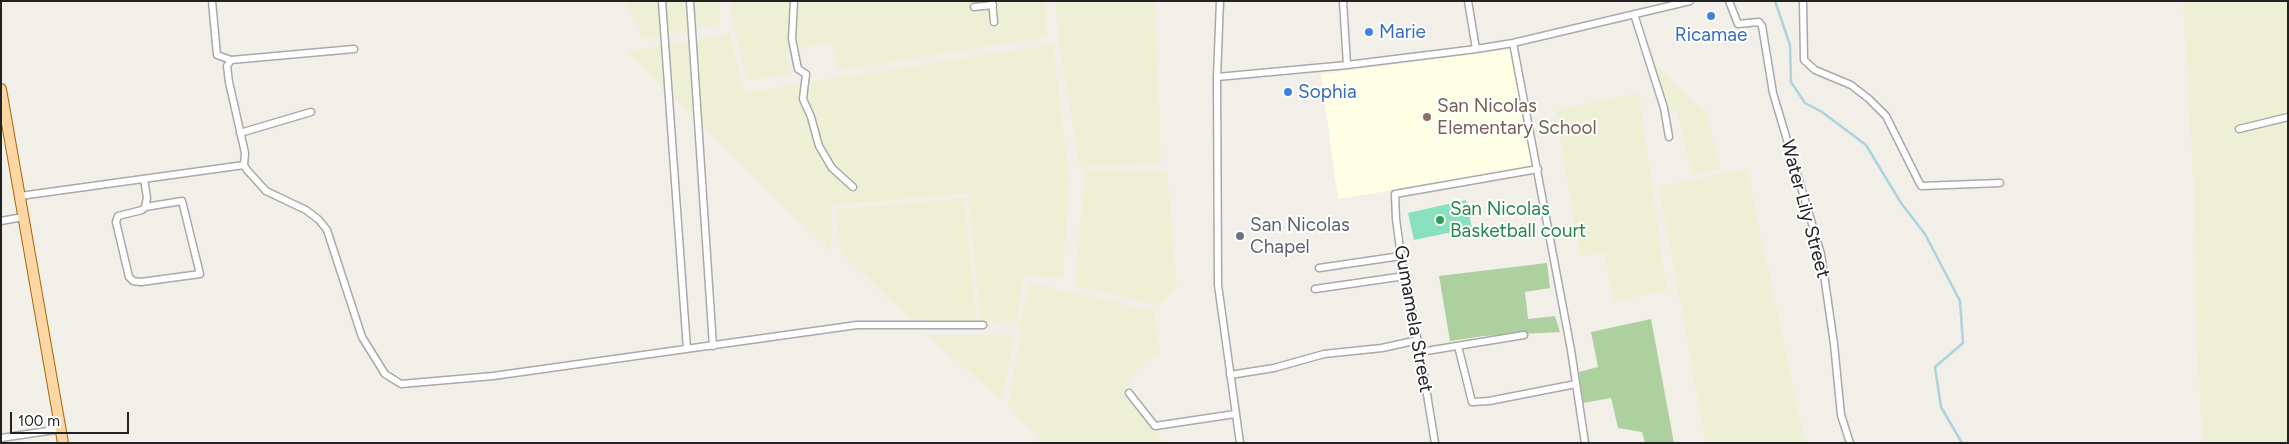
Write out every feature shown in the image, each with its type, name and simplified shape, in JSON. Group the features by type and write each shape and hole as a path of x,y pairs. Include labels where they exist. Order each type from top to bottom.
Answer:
{"main road":[{"path":"1,89 63,443"}],"street":[{"path":"212,1 217,55 232,60 354,49"},
{"path":"662,1 687,349"},
{"path":"690,1 713,346"},
{"path":"794,1 792,39 798,69 806,74 803,99 811,117 818,146 832,168 853,187"},
{"path":"1220,1 1217,77 1218,285 1240,443"},
{"path":"1343,1 1347,65"},
{"path":"1468,1 1476,49"},
{"path":"1217,77 1347,65 1476,49 1513,43 1690,1"},
{"name":"Water Lily Street","path":"1729,1 1738,24 1759,22 1762,26 1773,93 1821,254 1834,344 1841,415 1850,443"},
{"path":"1803,1 1804,60 1815,70 1851,85 1870,99 1886,116 1922,186 2000,183"},
{"path":"974,7 992,3 994,22"},
{"path":"1634,14 1664,108 1669,137"},
{"path":"1513,43 1538,170 1585,443"},
{"path":"232,60 227,66 245,153 244,164 266,191 306,210 319,220 327,230 362,337 385,374 401,384 493,376 858,325 983,325"},
{"path":"240,133 312,112"},
{"path":"2239,129 2288,118"},
{"path":"20,196 244,164"},
{"name":"Gumamela Street","path":"1435,443 1418,340 1404,276 1396,219 1395,194 1538,170"},
{"path":"144,179 147,198 145,207 142,210 118,216 116,222 129,278 133,281 141,282 200,274 182,201 145,207"},
{"path":"1,221 23,218"},
{"path":"1319,268 1401,256"},
{"path":"1315,289 1404,276"},
{"path":"1420,352 1524,335"},
{"path":"1230,375 1274,368 1324,354 1382,348 1418,340"},
{"path":"1458,346 1472,402 1489,401 1576,384"},
{"path":"1129,392 1155,426 1235,414"},
{"path":"1,438 61,429"}],"shaded area":[{"path":"625,1 719,1 720,24 643,39"},
{"path":"730,1 1046,1 1047,37 839,70 830,41 786,54 791,75 748,80 731,19"},
{"path":"1056,1 1155,1 1161,164 1080,167 1058,41"},
{"path":"2183,1 2288,1 2288,443 2203,443 2197,350 2194,194"},
{"path":"730,33 743,93 1053,44 1069,179 1063,278 1024,276 1017,321 981,322 968,193 831,206 831,252 627,52"},
{"name":"San Nicolas Elementary School","path":"1514,49 1534,161 1531,168 1338,199 1321,74"},
{"path":"1648,58 1706,112 1721,169 1692,176 1677,110 1660,110"},
{"path":"1639,93 1667,291 1613,302 1605,252 1580,256 1556,110"},
{"path":"1747,169 1805,443 1706,443 1659,186"},
{"path":"1085,170 1167,171 1177,287 1159,306 1075,285"},
{"path":"964,198 977,323 912,320 841,253 835,209"},
{"path":"1030,283 1154,311 1160,352 1137,369 1124,395 1144,413 1163,443 1037,443 1039,435 1016,417 1008,403 1021,335 1018,327"},
{"path":"926,335 1014,335 1002,400"}],"green space":[{"name":"San Nicolas Basketball court","path":"1466,200 1472,228 1414,240 1408,213"},
{"path":"1547,263 1550,288 1525,292 1528,319 1555,316 1560,332 1484,336 1450,341 1439,276"},
{"path":"1651,319 1674,443 1645,443 1642,432 1618,428 1611,398 1583,403 1579,372 1598,367 1591,332"}],"waterway":[{"path":"1775,1 1790,45 1791,82 1805,103 1822,112 1866,145 1901,203 1925,234 1960,301 1963,343 1935,367 1941,407 1962,443"}],"place":[{"name":"Ricamae","path":"1711,16"},
{"name":"Marie","path":"1369,32"},
{"name":"Sophia","path":"1288,92"},
{"name":"San Nicolas Elementary School","path":"1427,117"},
{"name":"San Nicolas Basketball court","path":"1440,220"},
{"name":"San Nicolas Chapel","path":"1240,236"}]}
